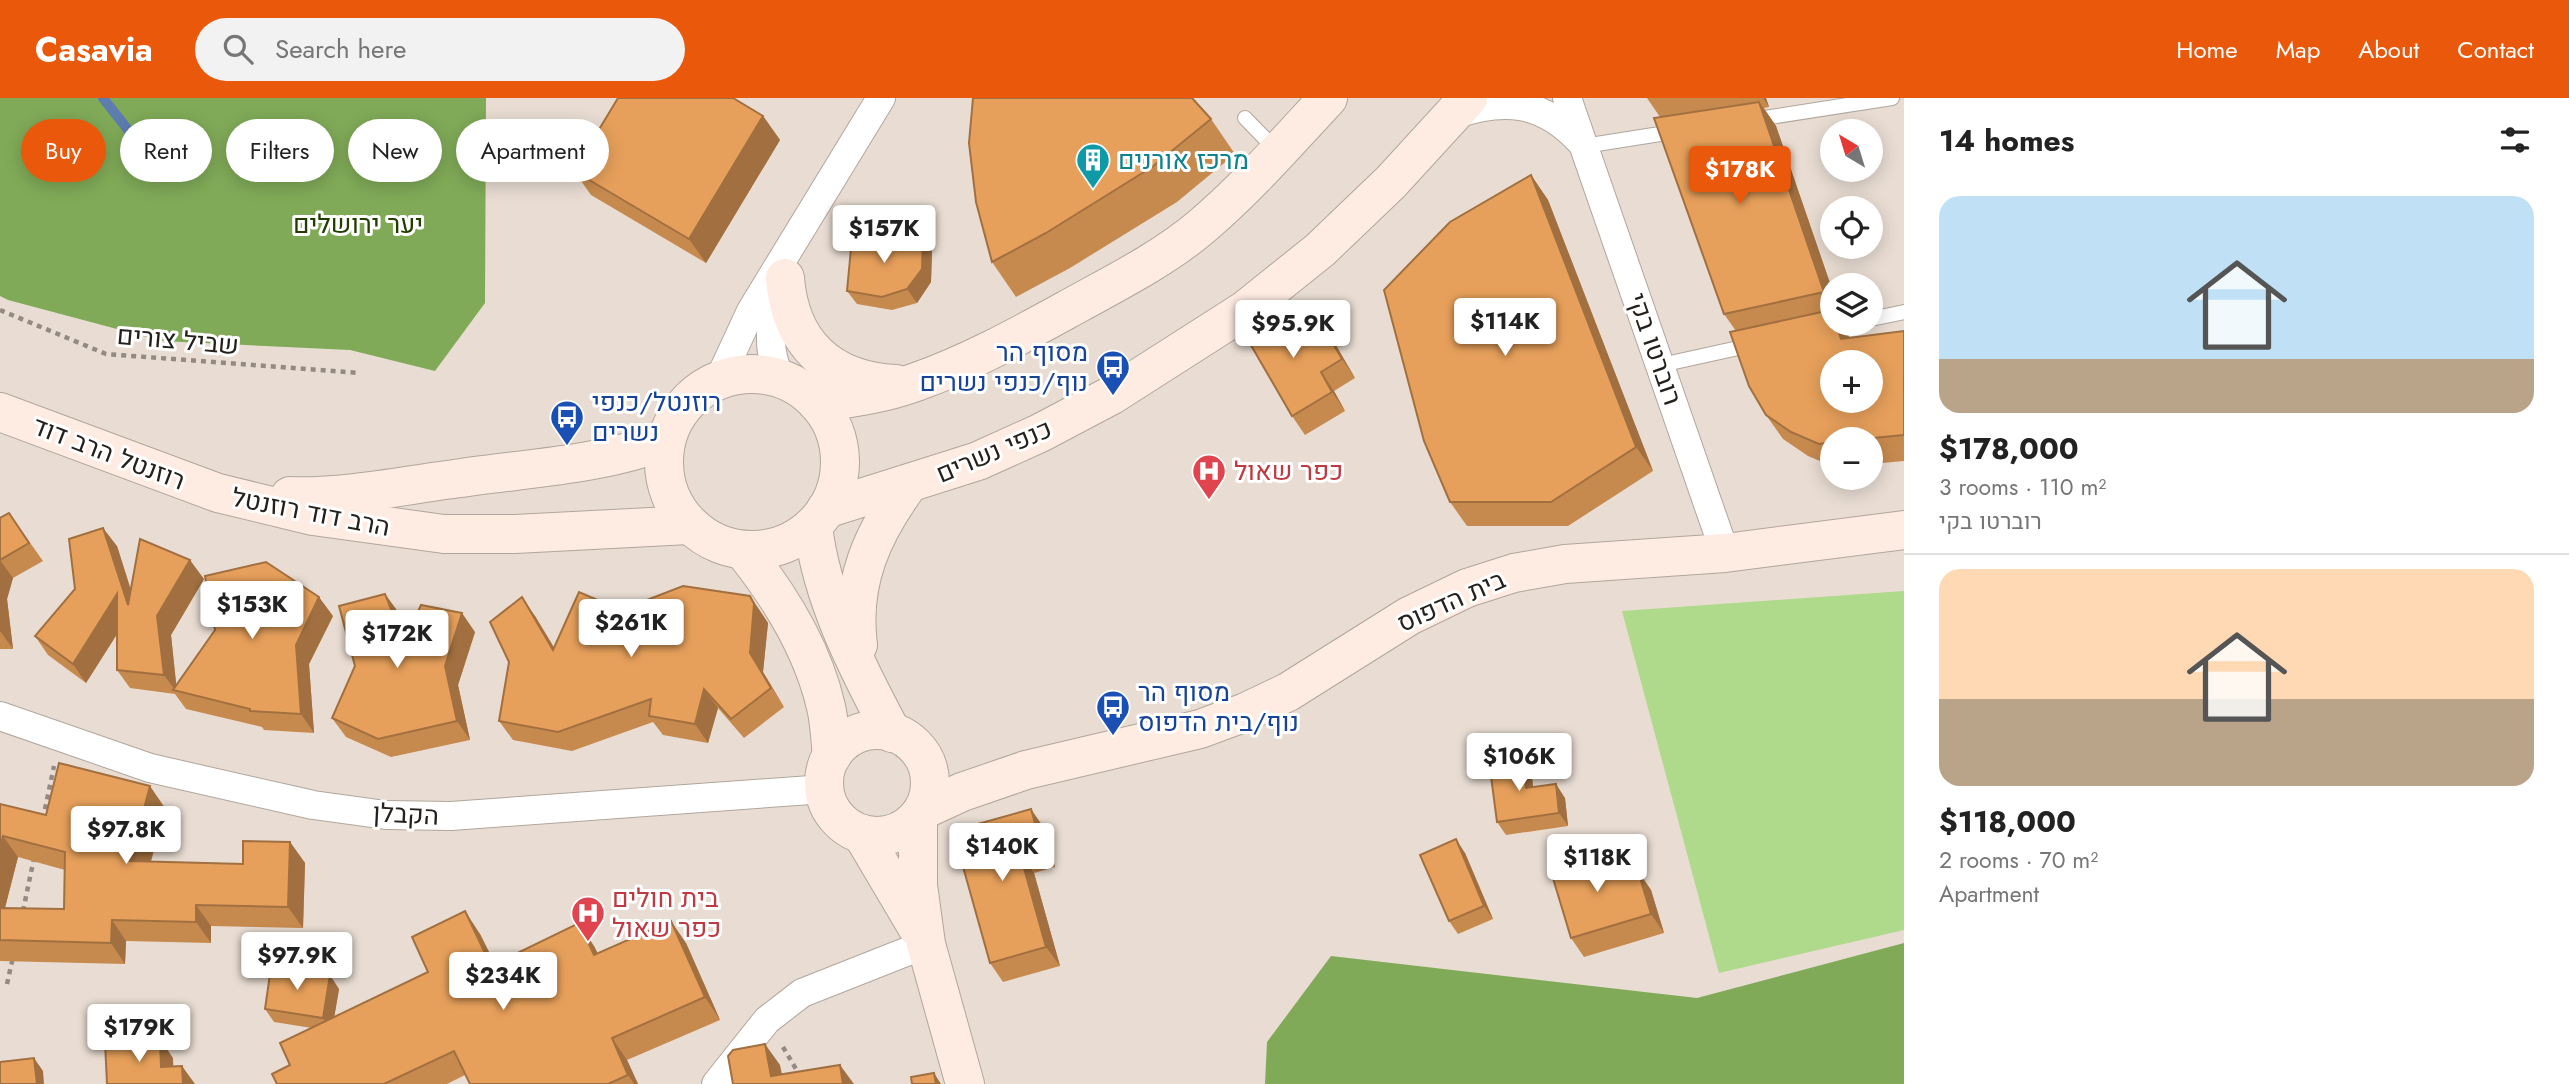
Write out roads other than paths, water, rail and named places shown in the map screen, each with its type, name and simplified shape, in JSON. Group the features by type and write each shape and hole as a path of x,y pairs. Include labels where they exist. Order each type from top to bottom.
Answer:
{"street":[{"path":"719,380 751,311 881,98"},
{"path":"817,403 866,396 915,383 1034,327 1162,256 1200,227 1278,152 1328,98"},
{"name":"רוברטו בקי","path":"1567,98 1725,554"},
{"name":"רוברטו בקי","path":"1460,106 1522,104 1551,115 1584,146"},
{"name":"כנפי נשרים","path":"820,517 978,461 1112,396 1245,310 1320,250 1391,182 1460,106"},
{"path":"781,379 771,356 770,329 785,278 810,218"},
{"path":"785,278 791,317 801,337 819,356 860,378 893,384 915,383"},
{"path":"820,517 790,541 776,547 743,550 714,542 689,525 677,511 667,490 663,465 669,429 684,406 705,387 719,380 748,374 781,379 801,388 830,420 839,451 837,484 820,517 815,545 829,592 861,671 906,742 928,767 930,785 921,814 918,885 926,944 965,1084"},
{"name":"רוזנטל הרב דוד","path":"0,412 218,494"},
{"name":"הרב דוד רוזנטל","path":"218,494 300,496 358,492 624,454 666,440"},
{"path":"861,671 855,610 858,585 866,558 880,529 908,485"},
{"name":"הרב דוד רוזנטל","path":"218,494 313,516 444,534 515,534 689,525"},
{"name":"בית הדפוס","path":"921,814 962,792 1026,770 1188,733 1246,712 1288,692 1409,616 1467,588 1514,573 1565,564 1725,554 1904,530"},
{"path":"743,550 790,618 810,662 827,710 829,773 834,814 846,827 862,834 880,836 897,833 921,814"},
{"name":"הקבלן","path":"0,716 150,768 313,805 386,815 451,816 829,773"},
{"path":"829,773 843,743 859,734 875,730 906,742"},
{"name":"בית הדפוס","path":"906,742 957,762 1026,770"},
{"path":"862,834 926,944"},
{"path":"716,1084 767,1020 802,993 926,944"}],"lane":[{"path":"1731,123 1892,98"},
{"path":"1245,118 1278,152"},
{"path":"1584,146 1691,129"},
{"path":"1883,316 1904,312"},
{"path":"1808,332 1820,330"},
{"path":"1661,365 1768,341"}],"waterway":[{"path":"103,98 120,120"}],"place":[{"name":"מרכז אורנים","path":"1093,190"},
{"name":"מסוף הר נוף/כנפי נשרים","path":"1113,397"},
{"name":"רוזנטל/כנפי נשרים","path":"567,447"},
{"name":"כפר שאול","path":"1209,501"},
{"name":"מסוף הר נוף/בית הדפוס","path":"1113,737"},
{"name":"בית חולים כפר שאול","path":"588,943"}],"park label":[{"name":"יער ירושלים","path":"358,224"}]}
